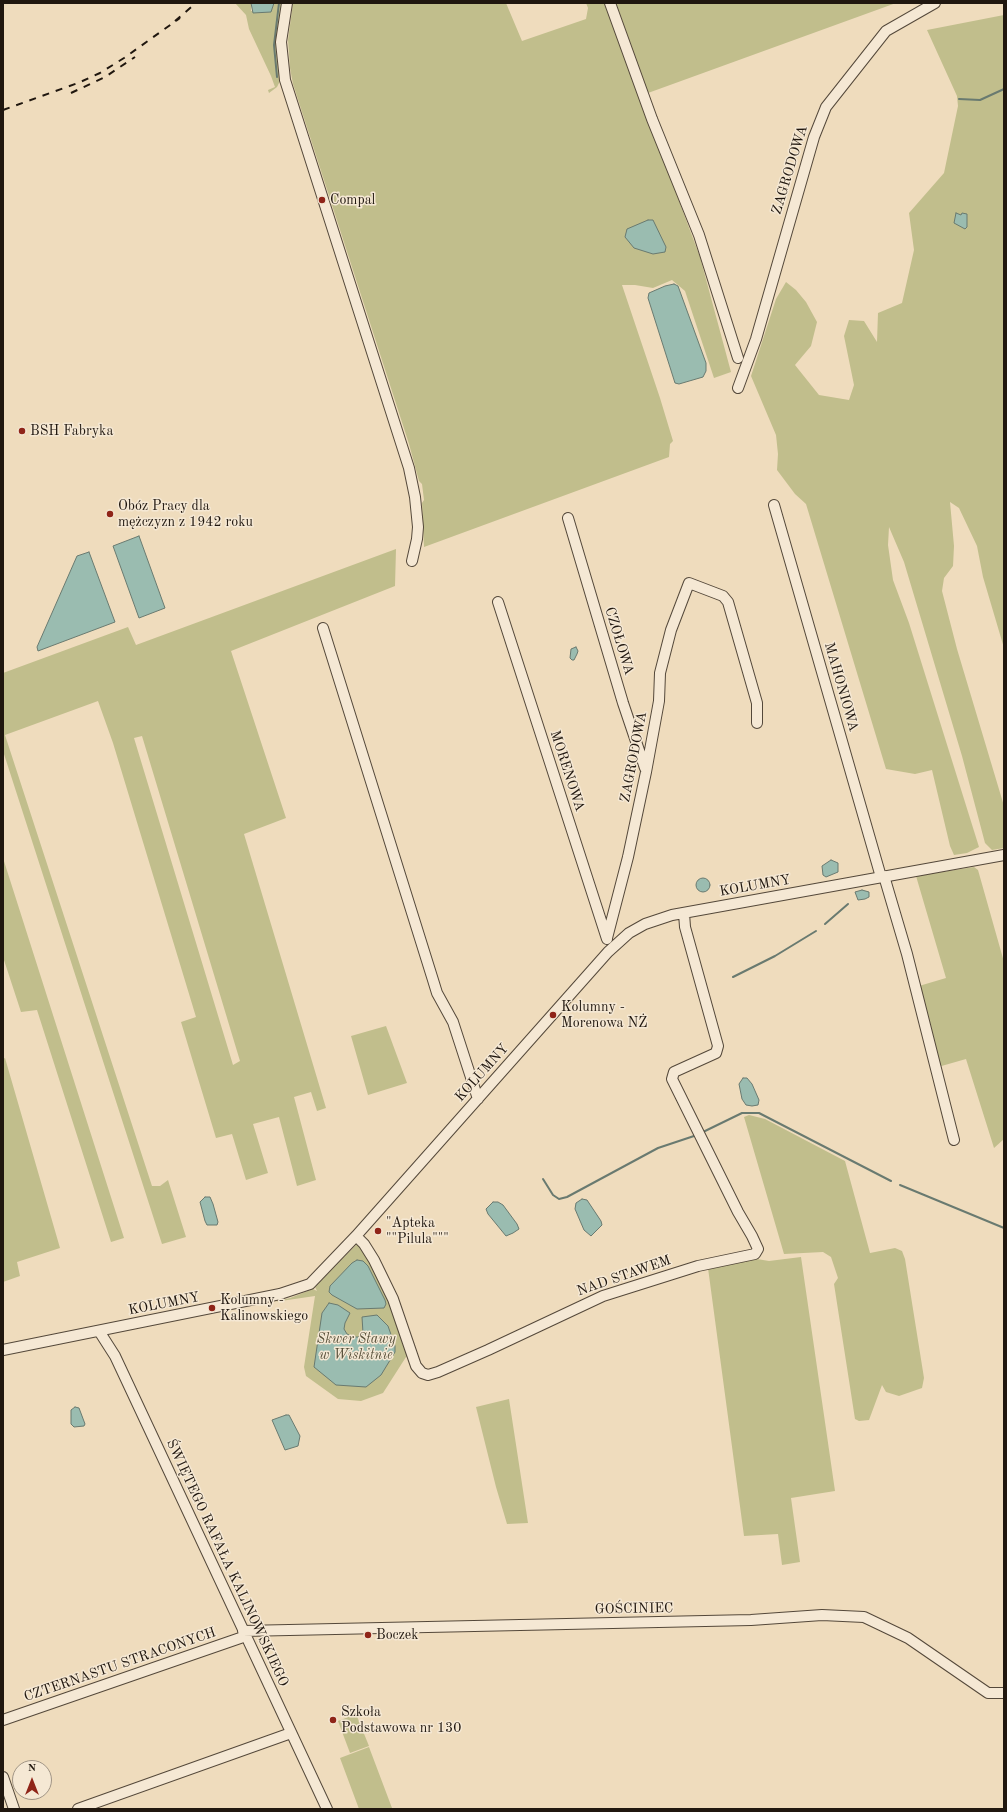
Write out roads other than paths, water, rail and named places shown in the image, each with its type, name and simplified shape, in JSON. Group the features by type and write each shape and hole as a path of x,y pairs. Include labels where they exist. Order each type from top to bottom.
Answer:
{"street":[{"path":"287,3 281,42 285,80 409,468 415,497 418,527 412,561"},
{"path":"610,3 652,119 699,235 738,358"},
{"name":"ZAGRODOWA","path":"738,388 756,339 814,137 826,108 886,32 936,3"},
{"name":"MAHONIOWA","path":"774,505 882,877 907,954 954,1140"},
{"name":"CZOŁOWA","path":"568,518 623,703 646,772"},
{"name":"ZAGRODOWA","path":"607,938 628,857 646,772 658,701 660,673 671,630 689,583 723,596 728,602 757,703 757,723"},
{"name":"MORENOWA","path":"498,602 607,938 613,947"},
{"path":"323,628 437,993 453,1022 478,1099"},
{"name":"KOLUMNY","path":"3,1350 295,1290 314,1280 356,1236 613,947 629,933 645,924 659,918 684,913 1004,855"},
{"name":"NAD STAWEM","path":"356,1236 364,1244 374,1260 393,1299 416,1366 422,1373 428,1375 488,1350 603,1296 718,1261 752,1255 757,1251 757,1246 738,1212 672,1076 674,1072 681,1067 716,1053 718,1046 685,927 684,913"},
{"name":"ŚWIĘTEGO RAFAŁA KALINOWSKIEGO","path":"99,1331 115,1356 327,1809"},
{"name":"GOŚCINIEC","path":"244,1634 751,1620 822,1615 864,1617 908,1638 988,1693 1004,1693"},
{"name":"CZTERNASTU STRACONYCH","path":"3,1720 244,1634"},
{"path":"78,1809 291,1733"},
{"path":"3,1778 14,1809"}],"water":[{"path":"251,3 274,3 271,12 253,13"},
{"path":"956,213 961,215 962,213 967,214 967,227 965,229 954,223"},
{"path":"648,220 653,220 666,247 665,252 653,254 634,248 625,237 627,229"},
{"path":"674,284 678,286 706,363 706,371 703,377 679,384 675,383 648,298 649,293"},
{"path":"139,536 165,608 139,618 113,546"},
{"path":"89,552 115,622 38,651 37,647 77,556"},
{"path":"576,647 578,651 574,660 572,660 570,658 571,649"},
{"path":"831,860 838,863 838,872 826,877 823,875 822,866"},
{"path":"703,878 708,880 710,885 708,890 703,892 698,890 696,885 698,880"},
{"path":"862,890 869,892 869,897 858,900 855,892"},
{"path":"743,1078 747,1078 752,1084 759,1100 758,1105 746,1105 742,1099 739,1084"},
{"path":"205,1197 210,1197 213,1204 218,1222 217,1225 207,1225 205,1221 200,1202"},
{"path":"582,1199 587,1200 601,1221 602,1225 591,1236 584,1230 575,1209 576,1203"},
{"path":"493,1202 498,1202 503,1205 519,1229 506,1236 488,1214 486,1209"},
{"path":"357,1260 363,1261 368,1266 385,1300 386,1304 384,1308 357,1309 329,1292 330,1286 352,1263"},
{"path":"329,1303 338,1305 350,1313 344,1329 347,1334 353,1337 360,1337 363,1333 362,1317 377,1315 388,1326 395,1346 395,1352 381,1375 366,1387 336,1385 314,1367 322,1313"},
{"path":"75,1407 79,1408 85,1424 84,1426 74,1427 71,1424 71,1410"},
{"path":"289,1415 300,1436 298,1446 285,1450 272,1420"}],"waterway":[{"path":"277,77 274,45 279,3"},
{"path":"959,99 980,100 1004,89"},
{"path":"825,924 848,904"},
{"path":"733,977 775,956 816,931"},
{"path":"703,1132 742,1113 759,1113 891,1181"},
{"path":"543,1179 553,1195 559,1199 567,1197 658,1148 694,1136"},
{"path":"900,1185 1004,1228"}],"railway":[{"path":"175,21 196,3"},
{"path":"3,110 78,83 100,73 124,58 180,18"},
{"path":"71,93 105,77 135,57"}],"place":[{"name":"Compal","path":"322,200"},
{"name":"BSH Fabryka","path":"22,431"},
{"name":"Obóz Pracy dla mężczyzn z 1942 roku","path":"110,514"},
{"name":"Kolumny - Morenowa NŻ","path":"553,1015"},
{"name":"\"Apteka \"\"Pilula\"\"\"","path":"378,1231"},
{"name":"Kolumny - Kalinowskiego","path":"212,1308"},
{"name":"Boczek","path":"368,1635"},
{"name":"Szkoła Podstawowa nr 130","path":"333,1720"}],"park label":[{"name":"Skwer Stawy w Wiskitnie","path":"356,1348"}]}
